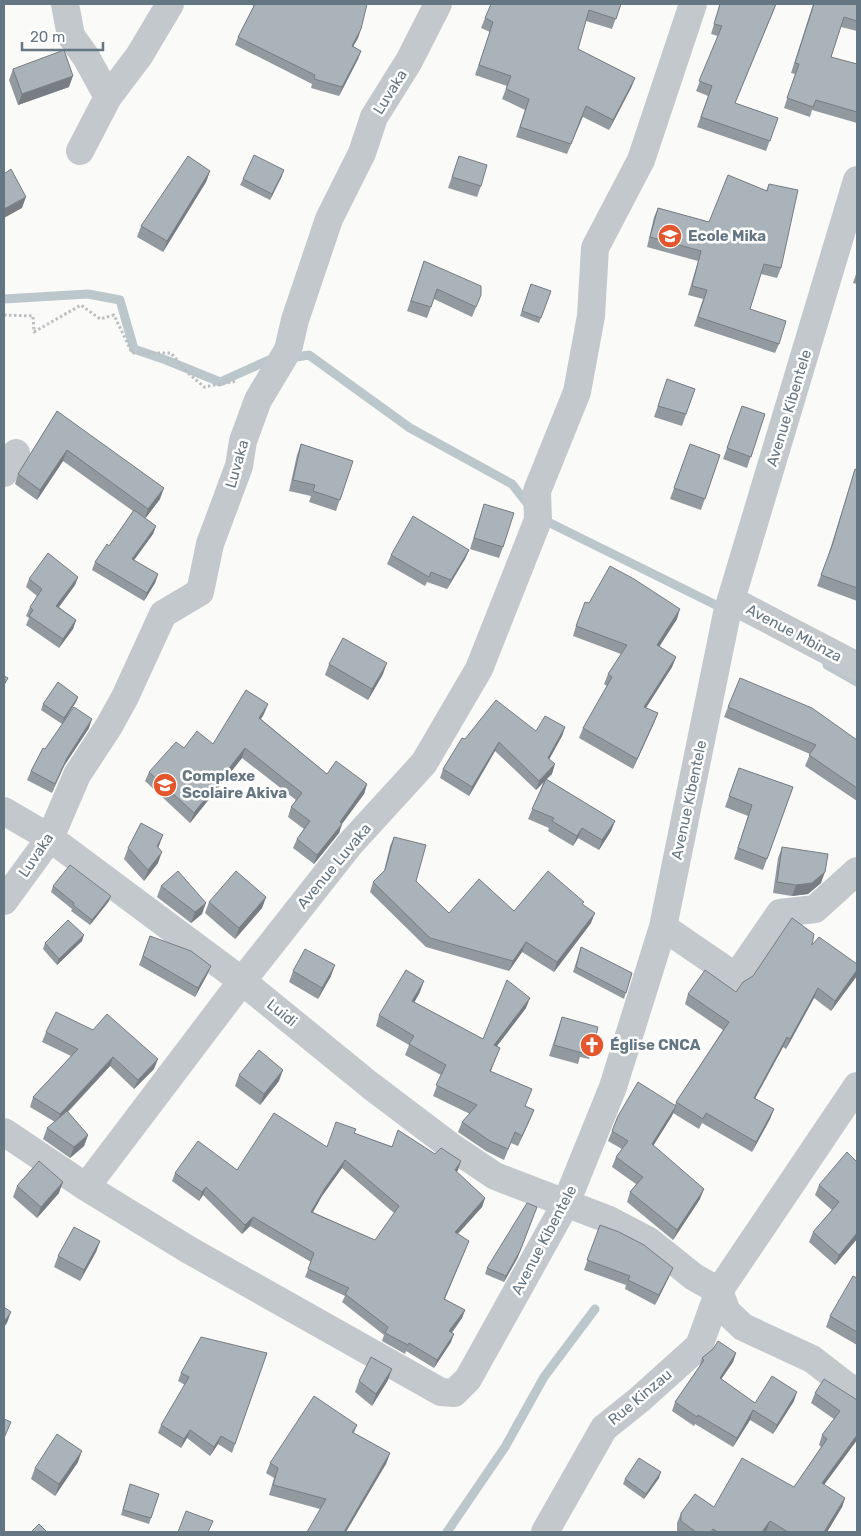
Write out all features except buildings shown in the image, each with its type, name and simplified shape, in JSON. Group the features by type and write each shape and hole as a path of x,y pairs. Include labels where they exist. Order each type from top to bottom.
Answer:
{"street":[{"path":"66,4 71,36 108,97"},
{"path":"80,152 108,97 139,56 170,4"},
{"name":"Luvaka","path":"4,901 50,838 77,775 109,726 125,697 163,614 200,592 210,544 239,466 243,441 258,400 288,350 295,320 329,219 362,153 374,117 409,62 438,4"},
{"name":"Avenue Luvaka","path":"86,1187 242,980 350,844 424,763 479,669 538,520 536,491 577,392 591,316 595,248 641,160 693,4"},
{"name":"Avenue Kibentele","path":"86,1187 189,1250 441,1392 454,1393 468,1379 566,1203 613,1087 663,928 725,622 857,180"},
{"name":"Avenue Mbinza","path":"732,596 857,666"},
{"name":"Luidi","path":"4,811 50,838 242,980 371,1086 449,1145 495,1176 607,1219 649,1241 694,1277 719,1290"},
{"path":"663,928 736,977 780,913 815,909 857,871"},
{"name":"Rue Kinzau","path":"545,1532 604,1428 639,1400 699,1346 719,1290 857,1086"},
{"path":"4,1132 86,1187"},
{"path":"719,1290 727,1312 743,1328 812,1359 847,1386 857,1391"}],"path":[{"path":"4,316 32,316 34,332 81,305 100,319 114,315 132,353 171,353 187,372 204,387 274,375"}],"waterway":[{"path":"4,299 88,294 120,300 134,349 220,382 269,360 277,359"},
{"path":"290,358 309,355 410,428 512,484 530,507"},
{"path":"540,518 726,610"},
{"path":"827,665 857,682"},
{"path":"447,1532 505,1447 544,1377 595,1309"}],"place":[{"name":"Ecole Mika","path":"670,236"},
{"name":"Complexe Scolaire Akiva","path":"165,785"},
{"name":"Église CNCA","path":"592,1045"}]}
